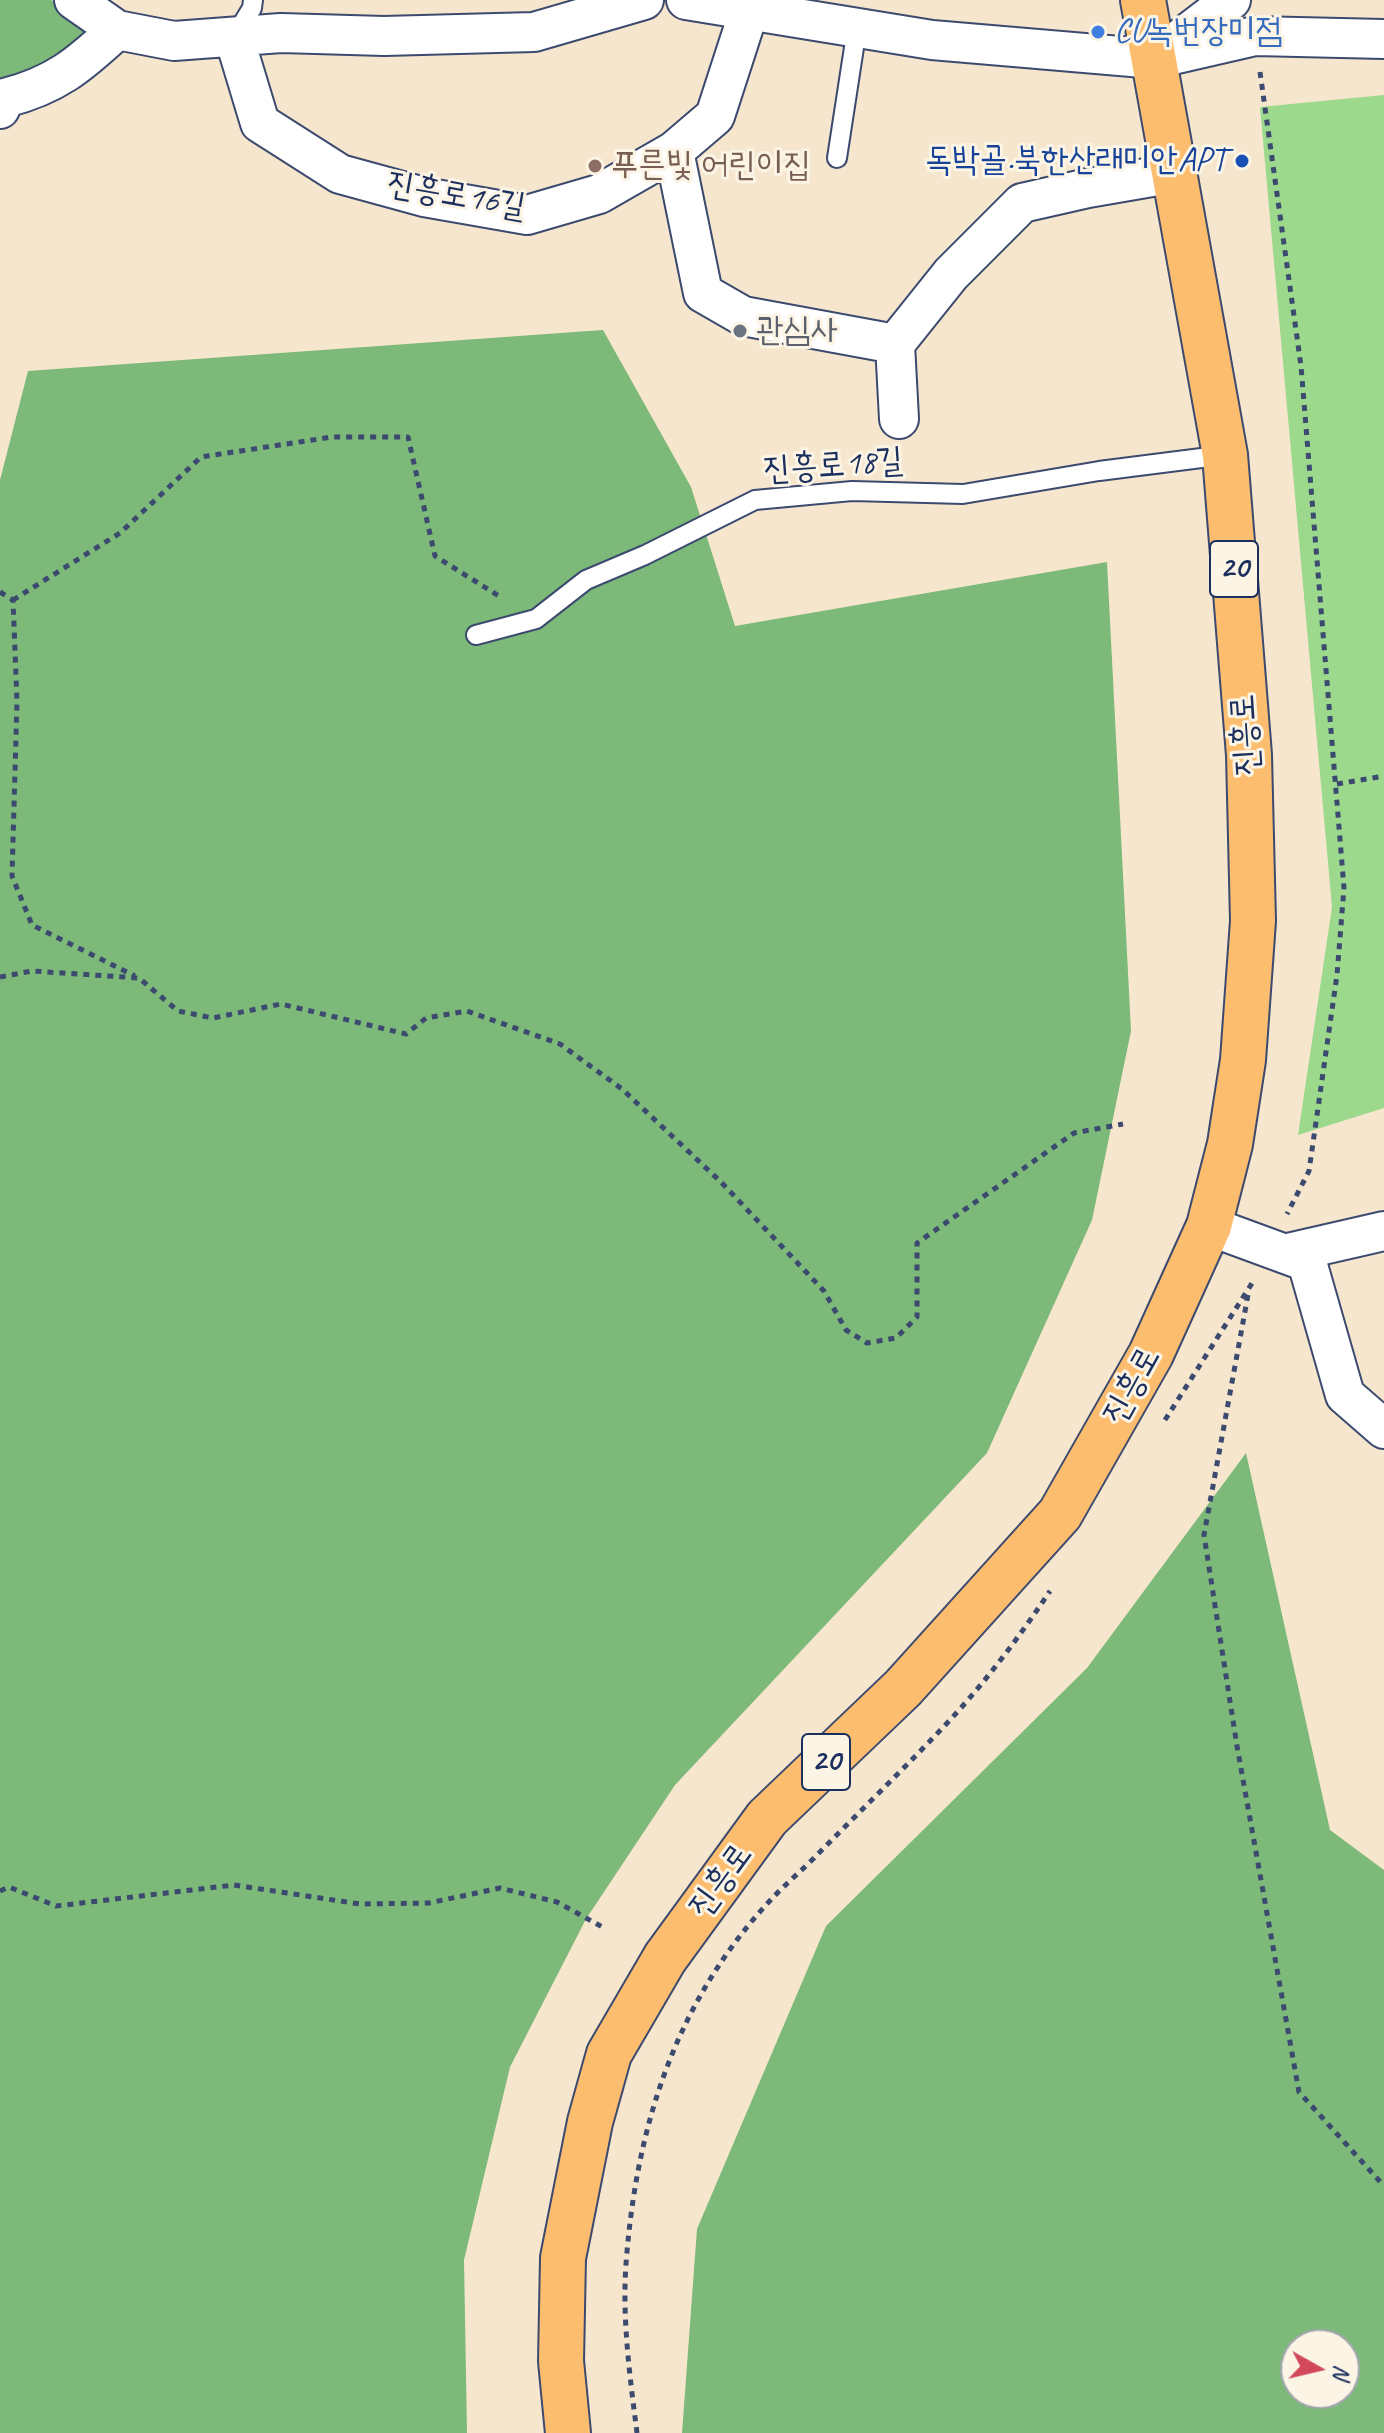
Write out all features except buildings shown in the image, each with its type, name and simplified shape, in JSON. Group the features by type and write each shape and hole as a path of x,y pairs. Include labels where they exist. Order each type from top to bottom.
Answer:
{"main road":[{"name":"진흥로","path":"568,2433 561,2361 563,2258 590,2122 609,2054 665,1958 767,1818 903,1688 1060,1514 1151,1354 1209,1226 1230,1144 1243,1060 1253,921 1249,755 1225,455 1143,0"}],"street":[{"path":"74,0 117,30 174,41 281,33 384,36 534,32 644,0"},
{"path":"686,0 932,40 1155,59 1255,36 1384,39"},
{"path":"1155,59 1231,0"},
{"name":"진흥로16길","path":"234,37 260,123 340,174 424,197 527,215 599,194 674,151 715,116 749,11"},
{"path":"2,101 39,89 83,61 117,30"},
{"path":"674,151 703,293 743,316 895,344"},
{"path":"899,419 895,344 951,274 1022,203 1175,173"},
{"path":"1209,1226 1285,1238 1384,1231"},
{"path":"1285,1238 1307,1262 1345,1395 1384,1429"}],"lane":[{"path":"234,37 252,8 253,0"},
{"path":"837,158 857,28"},
{"name":"진흥로18길","path":"476,635 536,619 586,580 645,555 755,500 852,491 963,494 1099,471 1225,455"}],"path":[{"path":"1255,36 1301,366 1344,888 1337,975 1309,1171 1285,1238"},
{"path":"13,600 120,533 201,457 332,437 408,437 435,556 536,619"},
{"path":"0,592 13,600"},
{"path":"13,600 17,702 12,876 32,925 139,978 178,1011 213,1018 281,1004 406,1034 426,1018 467,1011 560,1044 622,1089 721,1182 824,1291 846,1330 867,1343 896,1338 917,1317 917,1243 1074,1133 1123,1124"},
{"path":"1337,784 1384,776"},
{"path":"0,977 32,971 139,978"},
{"path":"1160,1427 1250,1290 1256,1276"},
{"path":"1250,1290 1204,1535 1206,1550 1237,1746 1299,2092 1384,2186"},
{"path":"637,2433 628,2341 626,2267 634,2190 646,2132 673,2046 723,1958 757,1915 952,1718 1017,1640 1052,1587"},
{"path":"0,1891 9,1887 56,1906 234,1885 360,1904 429,1903 500,1888 557,1902 606,1929"}],"green space":[{"path":"0,0 51,0 90,24 65,63 0,86"},
{"path":"1384,95 1384,1108 1298,1135 1332,907 1260,107"},
{"path":"603,330 691,487 735,626 1107,562 1131,1031 1092,1220 987,1453 675,1785 586,1919 510,2067 464,2260 467,2433 0,2433 0,480 28,371"},
{"path":"1246,1453 1330,1830 1384,1870 1384,2433 682,2433 697,2229 826,1926 1087,1668"}],"place":[{"name":"CU녹번장미점","path":"1098,32"},
{"name":"독박골.북한산래미안APT","path":"1242,161"},
{"name":"푸른빛 어린이집","path":"595,166"},
{"name":"관심사","path":"740,331"}]}
